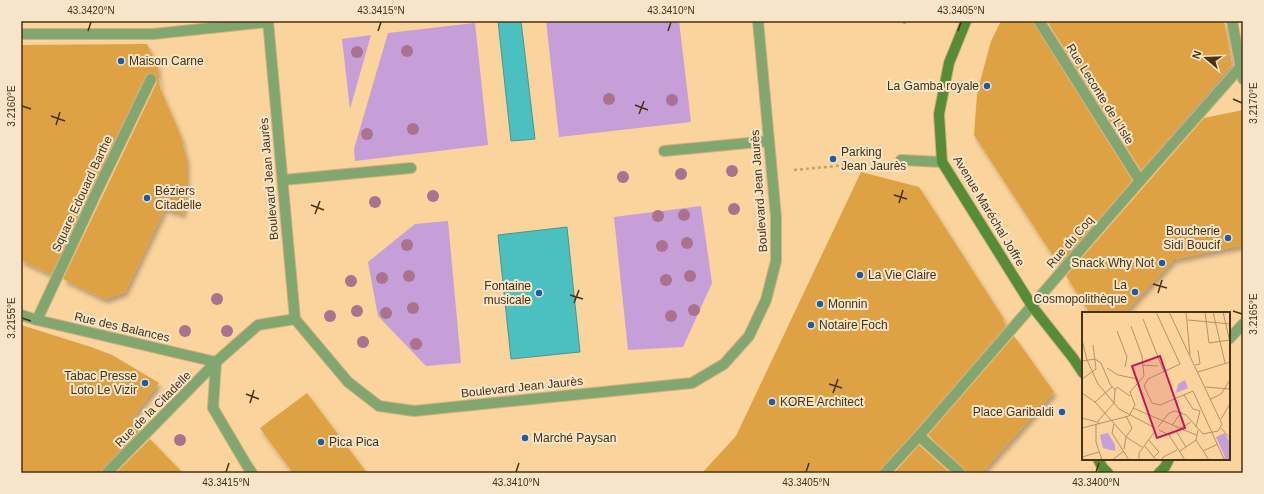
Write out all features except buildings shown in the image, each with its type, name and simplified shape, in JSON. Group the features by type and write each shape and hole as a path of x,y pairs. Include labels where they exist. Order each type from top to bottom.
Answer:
{"main road":[{"name":"Avenue Maréchal Joffre","path":"966,21 949,63 939,114 942,162 1032,306 1082,372"},
{"path":"1098,460 1102,467 1108,473"},
{"path":"1159,473 1165,467 1168,460"}],"street":[{"name":"Boulevard Jean Jaurès","path":"268,22 295,319 348,382 379,406 414,410 692,383 724,364 749,336 766,300 776,261 776,217 758,21"},
{"name":"Rue Leconte de L'Isle","path":"1039,21 1140,181"},
{"path":"1232,21 1242,66 1243,79"},
{"path":"21,34 153,34 268,22"},
{"name":"Rue du Coq","path":"885,473 1242,66"},
{"name":"Square Edouard Barthe","path":"37,320 152,79"},
{"path":"664,151 769,141"},
{"path":"901,160 942,162"},
{"path":"283,180 411,168"},
{"name":"Rue des Balances","path":"21,315 216,362"},
{"name":"Rue de la Citadelle","path":"107,473 216,362 258,325 295,319"},
{"path":"1230,338 1243,324"},
{"path":"216,362 214,408 243,469 252,473"},
{"path":"919,436 960,473"}],"path":[{"path":"896,21 906,23"},
{"path":"772,172 858,164"}],"shaded area":[{"path":"546,21 679,21 691,122 559,137"},
{"path":"475,23 488,145 355,161 354,149 388,33"},
{"path":"371,35 350,109 342,39"},
{"path":"701,206 712,283 683,347 628,350 614,217"},
{"path":"448,221 461,363 426,366 378,316 368,262 415,224"}],"water":[{"path":"498,21 521,21 535,139 511,141"},
{"name":"Fontaine musicale","path":"567,227 580,352 511,359 498,235"}],"place":[{"name":"Maison Carne","path":"121,61"},
{"name":"La Gamba royale","path":"987,86"},
{"name":"Parking Jean Jaurès","path":"833,159"},
{"name":"Béziers Citadelle","path":"147,198"},
{"name":"Boucherie Sidi Boucif","path":"1228,238"},
{"name":"Snack Why Not","path":"1162,263"},
{"name":"La Vie Claire","path":"860,275"},
{"name":"La Cosmopolithèque","path":"1135,292"},
{"name":"Fontaine musicale","path":"539,293"},
{"name":"Monnin","path":"820,304"},
{"name":"Notaire Foch","path":"811,325"},
{"name":"Tabac Presse Loto Le Vizir","path":"145,383"},
{"name":"KORE Architect","path":"772,402"},
{"name":"Place Garibaldi","path":"1062,412"},
{"name":"Marché Paysan","path":"525,438"},
{"name":"Pica Pica","path":"321,442"}]}
